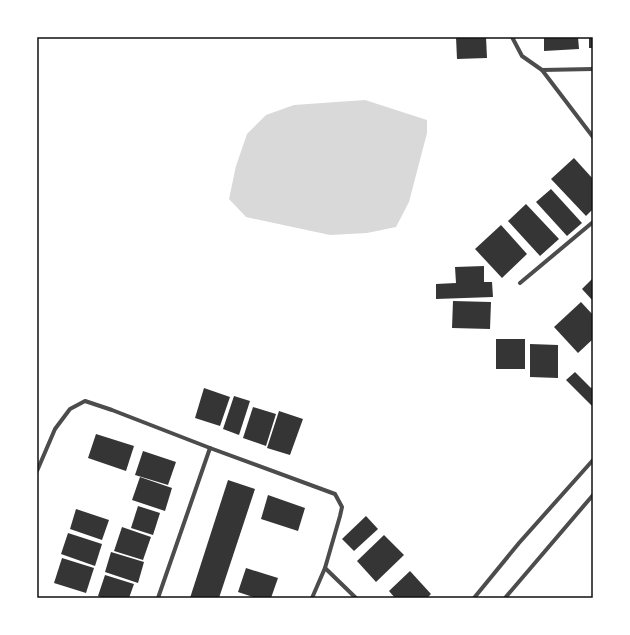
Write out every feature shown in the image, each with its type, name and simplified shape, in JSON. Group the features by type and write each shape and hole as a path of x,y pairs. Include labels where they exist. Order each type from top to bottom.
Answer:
{"street":[{"path":"512,37 522,56 542,70 593,137"},
{"path":"542,70 593,69"},
{"path":"520,283 593,222"},
{"path":"37,471 55,428 70,409 85,401 335,494 342,507 325,568 312,598"},
{"path":"158,598 210,448"},
{"path":"474,598 519,543 593,460"},
{"path":"505,598 593,495"},
{"path":"325,568 356,598"}],"shaded area":[{"path":"365,100 427,120 427,133 409,202 396,227 367,233 330,235 246,217 229,199 236,166 247,134 266,115 294,105"}],"building":[{"path":"456,37 486,37 487,58 457,59"},
{"path":"544,37 578,37 579,49 544,51"},
{"path":"589,37 593,37 593,48 589,48"},
{"path":"574,158 593,179 593,209 586,216 551,179"},
{"path":"551,189 582,223 567,236 536,202"},
{"path":"526,204 559,239 540,256 508,221"},
{"path":"501,225 527,254 502,278 475,249"},
{"path":"484,266 484,282 492,282 493,297 436,299 436,284 456,283 455,267"},
{"path":"593,278 593,301 582,289"},
{"path":"453,301 491,302 490,329 452,328"},
{"path":"581,302 593,315 593,339 578,353 554,327"},
{"path":"496,339 525,339 525,369 496,369"},
{"path":"530,344 558,345 558,378 530,377"},
{"path":"575,372 591,388 593,387 593,407 566,380"},
{"path":"204,388 230,397 220,426 195,418"},
{"path":"234,396 250,401 239,435 223,429"},
{"path":"253,407 276,414 266,446 243,438"},
{"path":"279,411 303,419 290,455 267,448"},
{"path":"96,434 134,446 126,471 88,458"},
{"path":"143,451 176,462 168,485 135,475"},
{"path":"140,477 172,488 165,511 132,500"},
{"path":"228,480 255,489 219,598 190,598"},
{"path":"268,495 305,508 298,531 261,519"},
{"path":"138,506 160,513 153,535 131,528"},
{"path":"76,509 109,520 102,540 70,529"},
{"path":"366,516 378,529 354,551 342,539"},
{"path":"122,527 151,537 143,560 114,551"},
{"path":"68,533 102,544 95,566 61,554"},
{"path":"384,535 404,555 376,582 357,561"},
{"path":"111,552 144,562 138,583 105,572"},
{"path":"62,558 94,568 86,593 54,583"},
{"path":"246,568 278,578 271,598 256,598 238,592"},
{"path":"410,571 431,594 427,598 395,598 389,591"},
{"path":"105,575 134,584 129,598 103,598 98,596"}]}
